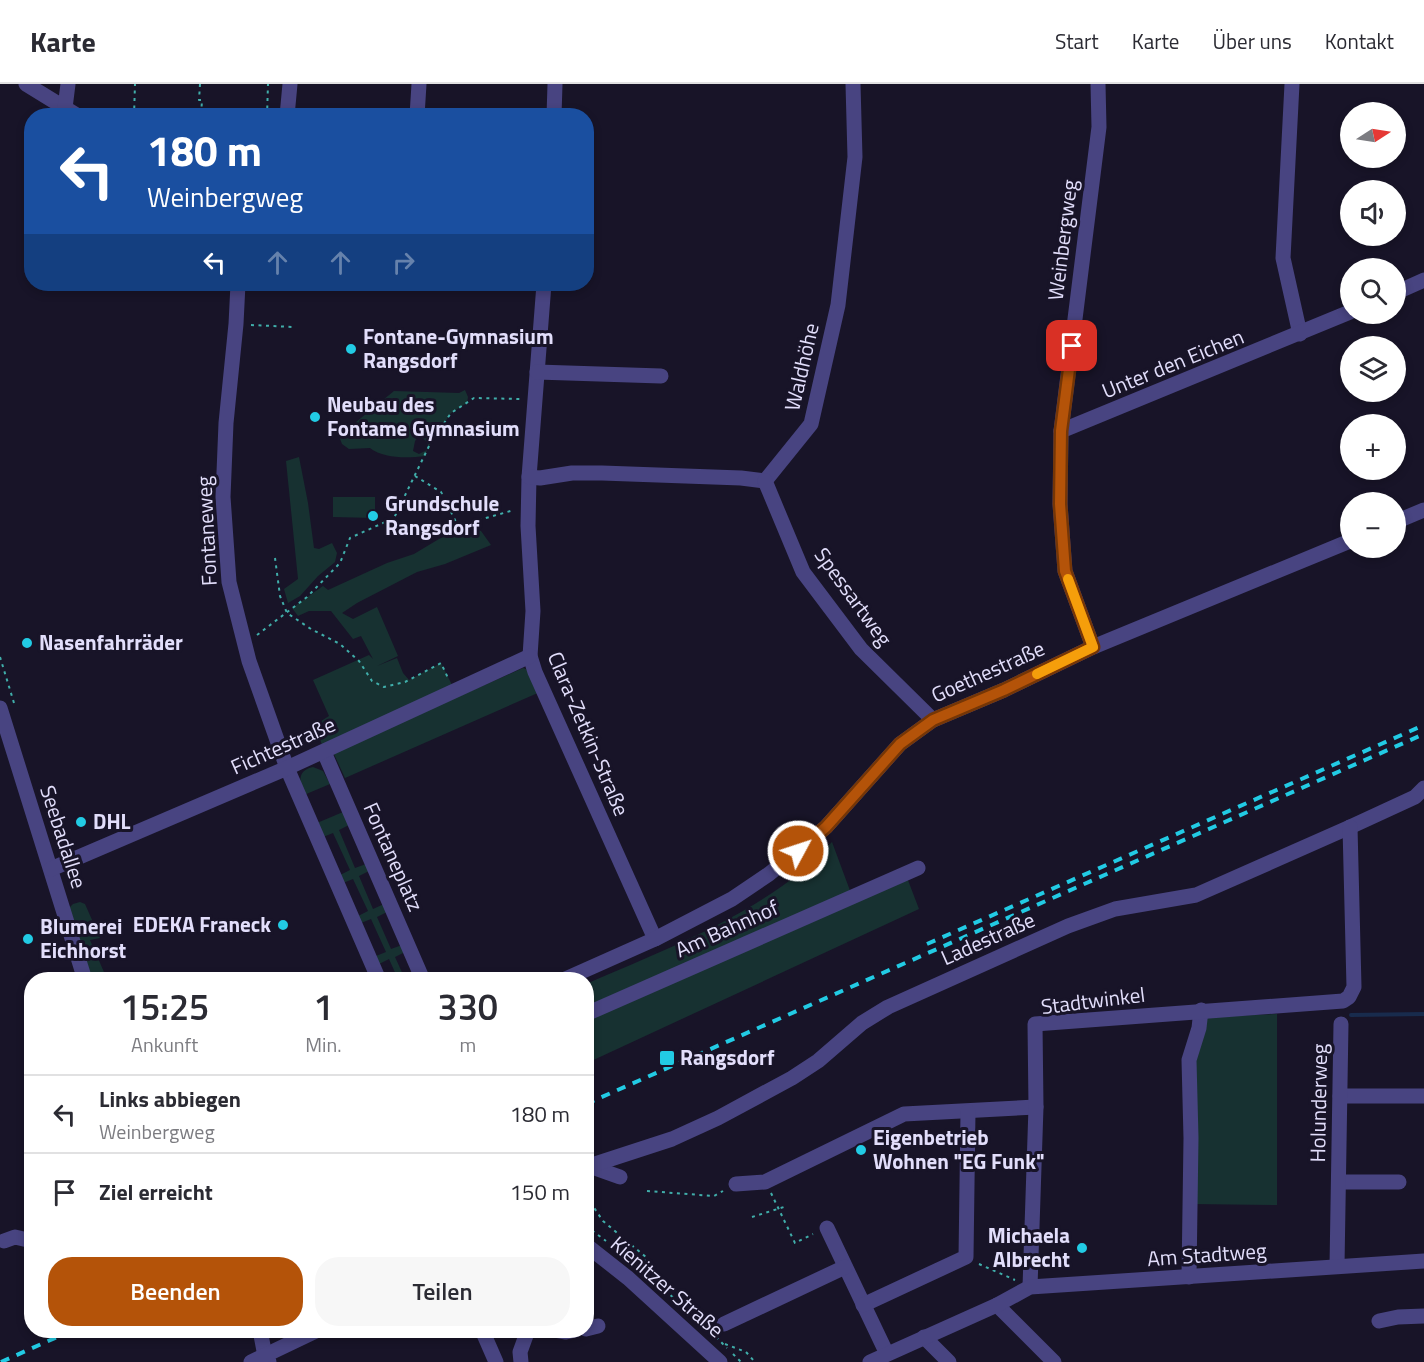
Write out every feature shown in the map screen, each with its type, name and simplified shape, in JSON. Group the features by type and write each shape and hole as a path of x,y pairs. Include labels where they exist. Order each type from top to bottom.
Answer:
{"street":[{"path":"26,84 65,108"},
{"path":"68,84 71,108"},
{"path":"288,108 290,84"},
{"path":"418,108 419,84"},
{"path":"554,108 555,84"},
{"name":"Waldhöhe","path":"765,482 811,424 838,305 855,157 853,84"},
{"name":"Weinbergweg","path":"1093,647 1065,571 1060,504 1061,431 1099,127 1098,84"},
{"path":"1292,84 1283,258 1300,334"},
{"path":"1406,288 1424,280"},
{"name":"Fontaneweg","path":"238,291 226,423 223,497 229,582 244,642 287,768"},
{"name":"Clara-Zetkin-Straße","path":"543,291 529,477 533,618 530,656 535,672 655,939"},
{"name":"Unter den Eichen","path":"1061,431 1340,316"},
{"path":"537,372 662,376"},
{"path":"529,477 602,473 741,478 765,482"},
{"name":"Spessartweg","path":"765,482 803,572 861,649 933,720"},
{"path":"1406,517 1424,510"},
{"name":"Goethestraße","path":"581,972 655,939 732,899 769,874 826,827 900,744 933,720 1004,690 1093,647 1340,545"},
{"name":"Fichtestraße","path":"51,869 324,752 530,656"},
{"name":"Seebadallee","path":"0,708 83,972"},
{"name":"Fontaneplatz","path":"324,752 420,972"},
{"path":"287,768 375,972"},
{"name":"Ladestraße","path":"594,1164 672,1139 718,1118 792,1078 818,1061 862,1023 888,1007 1057,931 1115,909 1196,895 1350,827 1415,796 1424,788"},
{"name":"Stadtwinkel","path":"1030,1287 1036,1107 1035,1024 1342,1001 1349,997 1354,987 1350,827"},
{"name":"Am Bahnhof","path":"594,1010 918,868"},
{"path":"1189,1277 1191,1138 1189,1060 1199,1028 1201,1010"},
{"name":"Holunderweg","path":"1337,1266 1341,1024"},
{"path":"1340,1096 1424,1096"},
{"path":"736,1184 765,1182 904,1114 1036,1107"},
{"path":"863,1305 966,1257 968,1112"},
{"path":"594,1168 620,1177"},
{"name":"Holunderweg","path":"1339,1182 1399,1182"},
{"path":"827,1228 887,1354"},
{"path":"4,1241 15,1237 24,1239"},
{"name":"Kienitzer Straße","path":"594,1251 628,1278 720,1362"},
{"name":"Am Stadtweg","path":"870,1362 997,1305 1030,1287 1424,1261"},
{"path":"724,1324 845,1267"},
{"path":"997,1305 1054,1362"},
{"path":"1379,1321 1398,1317 1424,1316"},
{"path":"924,1336 949,1362"},
{"path":"261,1338 262,1360 303,1338"},
{"path":"486,1338 496,1362"},
{"path":"521,1362 520,1352 525,1338"}],"path":[{"path":"134,108 135,84"},
{"path":"200,84 198,100 202,100 202,108"},
{"path":"267,108 268,84"},
{"path":"236,324 294,327"},
{"path":"244,642 264,631 307,597 340,563 350,538 394,518 431,442 451,413 474,398 535,399"},
{"path":"415,476 441,492 458,526 529,506"},
{"path":"275,558 280,596 286,613 340,644 359,661 372,681 384,687 405,682 441,663 454,691"},
{"path":"765,1182 795,1243 827,1228"},
{"path":"647,1191 714,1196 736,1184"},
{"path":"752,1217 784,1207"},
{"path":"594,1208 603,1221 646,1258 640,1268"},
{"path":"966,1257 1030,1287"},
{"name":"Kienitzer Straße","path":"648,1275 724,1344 746,1352 755,1362"}],"green space":[{"path":"465,390 468,397 467,403 451,413 429,446 419,436 415,441 413,451 419,454 427,450 425,456 389,456 370,448 349,449 342,444 339,436 394,391 459,393"},
{"path":"299,457 314,548 319,549 332,543 337,553 335,562 318,576 300,596 288,603 284,589 298,579 286,461"},
{"path":"333,497 375,497 375,518 333,517"},
{"path":"468,526 481,531 491,545 445,564 417,572 342,613 353,619 377,607 398,656 377,666 397,658 403,673 409,680 441,663 455,691 323,748 315,725 329,716 313,680 369,655 373,659 361,636 353,639 331,611 309,611 298,616 292,608 323,586 328,590 387,563 414,554 439,539"},
{"path":"523,668 526,669 540,692 345,778 333,752"},
{"path":"313,767 323,771 330,784 304,795 302,774"},
{"path":"343,812 349,825 339,830 355,868 366,864 369,871 359,876 373,909 384,904 387,912 377,917 391,949 402,945 405,952 395,957 402,972 395,972 389,959 379,964 376,956 386,952 371,919 361,923 358,916 368,911 353,879 343,883 340,875 350,870 333,833 323,837 317,823"},
{"path":"832,842 852,896 906,875 919,909 594,1060 594,981 726,921 778,889 802,871"},
{"path":"80,902 85,904 100,938 90,940 104,972 89,972 69,908"},
{"path":"1277,1014 1277,1205 1191,1204 1191,1062 1207,1017"}],"waterway":[{"path":"1351,1015 1424,1014"}],"railway":[{"path":"927,944 1424,725"},
{"path":"594,1100 1424,734"},
{"path":"1,1362 55,1338"}],"slow traffic":[{"path":"1037,674 1093,647 1068,579"}],"place":[{"name":"Fontane-Gymnasium Rangsdorf","path":"351,349"},
{"name":"Neubau des Fontame Gymnasium","path":"315,417"},
{"name":"Grundschule Rangsdorf","path":"373,516"},
{"name":"Nasenfahrräder","path":"27,643"},
{"name":"DHL","path":"81,822"},
{"name":"EDEKA Franeck","path":"283,925"},
{"name":"Blumerei Eichhorst","path":"28,939"},
{"name":"Rangsdorf","path":"667,1058"},
{"name":"Eigenbetrieb Wohnen \"EG Funk\"","path":"861,1150"},
{"name":"Michaela Albrecht","path":"1082,1248"}],"route":[{"path":"798,851 826,827 900,744 933,720 1004,690 1093,647 1065,571 1060,504 1061,431 1072,346"}]}
